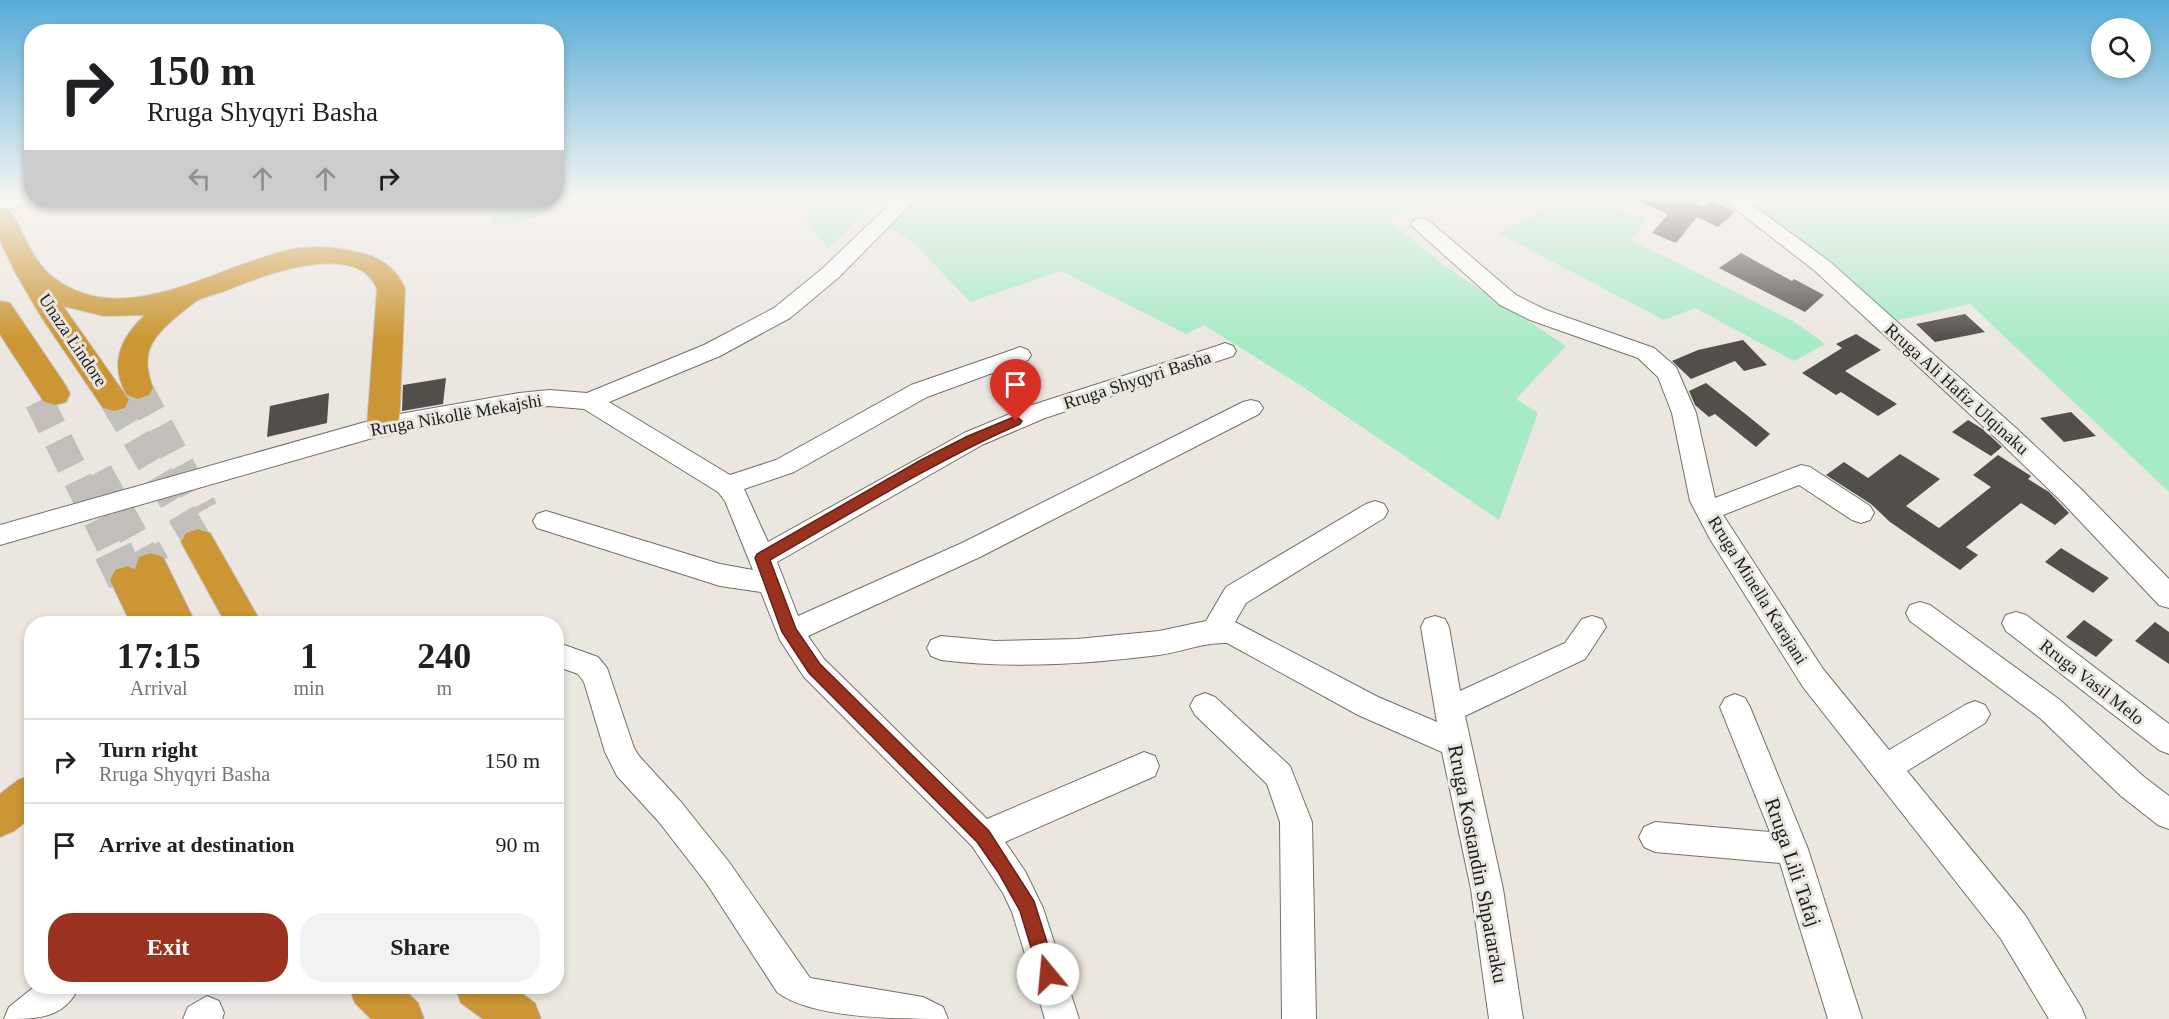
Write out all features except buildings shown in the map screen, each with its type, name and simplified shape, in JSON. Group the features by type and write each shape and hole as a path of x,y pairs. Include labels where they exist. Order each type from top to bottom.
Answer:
{"highway":[{"name":"Unaza Lindore","path":"16,246 50,308 126,394 132,378 130,364 144,332 189,294"},
{"path":"29,272 55,293 96,306 141,306 189,294 248,270 298,258 336,256 352,259 378,271 390,283 392,289 383,426"},
{"path":"6,321 32,389 47,398"},
{"path":"207,538 222,586 239,616"},
{"path":"147,616 139,573 172,616"},
{"path":"0,820 24,799"},
{"path":"0,820 24,809"},
{"path":"363,994 385,1019"},
{"path":"378,994 402,1019"},
{"path":"486,994 519,1019"}],"street":[{"path":"589,401 702,355 758,327 805,294 856,246"},
{"name":"Rruga Minella Karajani","path":"1445,246 1495,290 1521,308 1646,353 1668,373 1684,413 1703,501 1719,532 1813,678 2013,927 2069,1019"},
{"name":"Rruga Ali Hafiz Ulqinaku","path":"1795,246 1822,266 2071,495 2169,597"},
{"name":"Rruga Shyqyri Basha","path":"766,569 973,439 1037,412 1225,351"},
{"path":"1020,355 919,391 796,460 728,485 736,497 790,632 814,668 983,836 1014,882 1027,908 1062,1019"},
{"name":"Rruga Nikollë Mekajshi","path":"0,536 383,426 519,401 549,399 589,401 728,485"},
{"path":"790,632 971,550 1251,408"},
{"path":"1708,511 1801,474 1862,513"},
{"path":"1216,630 1236,595 1375,511"},
{"path":"546,521 720,575 749,581 766,569"},
{"path":"1920,613 2050,709 2132,786 2169,815"},
{"name":"Rruga Vasil Melo","path":"2016,623 2169,741"},
{"name":"Rruga Kostandin Shpataraku","path":"1435,627 1455,744 1487,889 1506,1019"},
{"path":"1449,710 1575,651 1592,627"},
{"path":"941,648 976,653 1018,654 1162,642 1216,630 1231,632 1368,706 1455,744"},
{"path":"564,657 588,665 597,677 620,752 628,765 670,812 718,873 798,990 809,995 922,1014 931,1019"},
{"path":"1205,706 1279,776 1290,800 1296,822 1298,844 1299,1019"},
{"name":"Rruga Lili Tafaj","path":"1736,707 1792,849 1845,1019"},
{"path":"1887,768 1975,714"},
{"path":"983,836 1144,766"},
{"path":"1655,837 1792,849"},
{"path":"21,1019 53,994"}],"green space":[{"path":"916,246 1420,246 1443,265 1566,346 1516,399 1538,413 1499,520 1300,385 1204,325 1186,334 1061,271 970,302"},
{"path":"1522,246 1642,246 1793,321 1825,344 1794,361 1695,308 1664,320"},
{"path":"1793,246 2169,246 2169,492 1970,304 1885,323 1822,266"}],"tunnel":[{"path":"138,388 204,510"},
{"path":"114,400 198,542"},
{"path":"39,401 114,553"},
{"path":"98,472 143,553"},
{"path":"113,551 127,580"},
{"path":"142,551 151,567"}],"route":[{"path":"1016,421 973,439 926,464 762,558 790,632 814,668 983,836 1014,882 1027,908 1048,974"}]}
